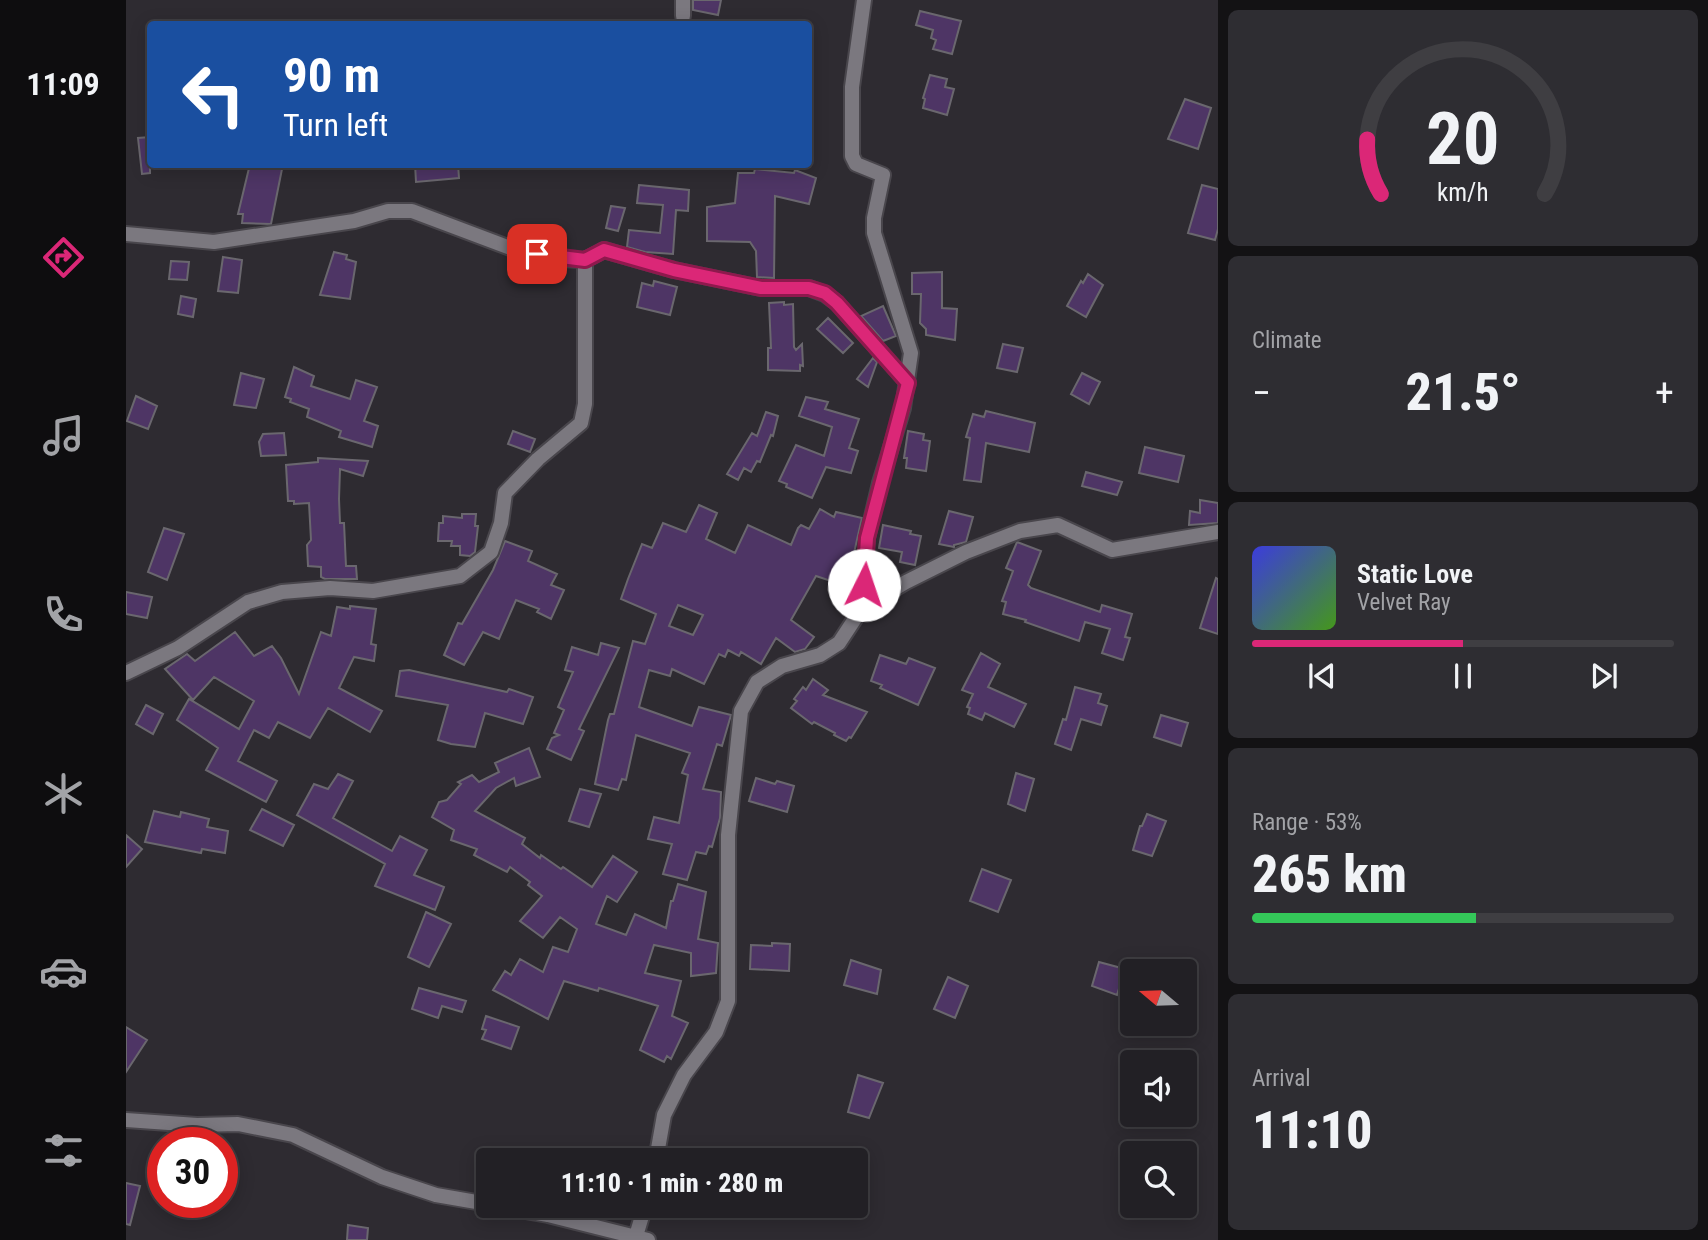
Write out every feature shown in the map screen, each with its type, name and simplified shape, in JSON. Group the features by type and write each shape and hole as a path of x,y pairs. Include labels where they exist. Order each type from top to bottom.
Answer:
{"street":[{"path":"683,0 683,16"},
{"path":"862,608 867,538 908,383 911,353 874,233 874,218 883,175 856,164 852,156 852,87 864,0"},
{"path":"126,234 214,242 354,221 388,211 412,211 513,249 560,259 585,260 604,250 674,270 761,288 809,288 825,293 908,383"},
{"path":"126,673 178,648 248,602 282,592 330,588 373,591 460,576 480,562 491,552 501,523 505,493 538,459 581,423 585,404 585,260"},
{"path":"658,1148 664,1115 684,1075 716,1032 728,1001 728,835 741,711 757,682 782,666 820,655 839,643 862,608 966,552 1020,531 1058,525 1112,550 1218,532"},
{"path":"126,1119 197,1125 238,1124 293,1135 382,1177 436,1195 476,1202"},
{"path":"551,1218 642,1238 644,1218"}],"building":[{"path":"693,0 721,0 718,15 693,10"},
{"path":"920,11 961,21 952,54 933,49 936,40 931,38 933,30 916,25"},
{"path":"930,75 947,79 945,87 954,89 947,115 923,108"},
{"path":"1185,99 1211,108 1198,149 1168,139"},
{"path":"147,137 147,168 150,168 150,173 142,174 138,138"},
{"path":"249,168 282,168 271,224 242,223 243,214 238,214"},
{"path":"415,168 458,168 459,178 416,182"},
{"path":"755,169 794,173 795,170 816,178 809,204 775,196 774,278 757,277 756,251 750,242 707,241 707,207 735,203 738,173 754,173"},
{"path":"639,185 689,190 688,211 676,210 673,254 645,252 627,247 629,230 660,233 663,205 637,203"},
{"path":"1202,185 1218,189 1218,229 1215,240 1188,233"},
{"path":"611,206 625,208 618,231 606,228"},
{"path":"334,252 347,255 346,259 356,262 350,299 320,295"},
{"path":"223,257 242,260 238,293 218,291"},
{"path":"171,261 189,262 187,280 169,279"},
{"path":"942,272 942,308 957,309 955,340 926,335 926,329 920,323 921,294 912,294 912,273"},
{"path":"1088,274 1103,285 1086,317 1067,306"},
{"path":"654,281 677,287 670,315 637,307 642,283 653,286"},
{"path":"181,296 196,299 193,317 178,314"},
{"path":"784,302 784,305 793,304 794,347 796,350 802,344 803,366 800,365 800,371 768,370 768,348 771,348 769,303"},
{"path":"883,306 896,336 883,341 861,316"},
{"path":"828,318 853,343 843,353 817,329"},
{"path":"1003,344 1023,348 1017,372 997,368"},
{"path":"873,358 877,362 868,387 857,379"},
{"path":"294,367 314,376 311,386 350,399 356,380 377,387 364,421 378,426 372,447 339,437 341,431 307,417 309,409 290,402 291,399 285,397"},
{"path":"241,373 264,379 256,408 234,405"},
{"path":"1082,373 1100,382 1089,404 1071,394"},
{"path":"136,396 157,406 148,429 127,421"},
{"path":"806,397 828,402 825,409 859,419 849,448 858,451 851,473 826,467 812,498 786,487 787,484 779,481 796,445 824,456 832,427 799,416"},
{"path":"986,411 1035,423 1029,452 986,443 981,482 964,480 970,438 966,437 973,414 984,417"},
{"path":"766,412 778,416 773,436 771,435 760,462 757,461 751,472 744,468 738,480 727,474 752,433 757,436"},
{"path":"513,431 535,439 530,452 508,444"},
{"path":"908,431 924,434 923,440 930,441 926,471 906,468 907,458 904,458"},
{"path":"284,433 286,455 261,456 259,442 263,434"},
{"path":"1145,447 1184,456 1178,482 1139,473"},
{"path":"318,458 368,461 363,476 340,469 340,523 344,523 346,566 356,566 357,579 325,579 321,577 321,567 308,566 307,545 311,540 309,503 294,504 294,501 288,501 286,465 318,462"},
{"path":"1086,472 1122,482 1117,495 1082,486"},
{"path":"1200,500 1218,503 1218,523 1189,525 1190,511 1200,513"},
{"path":"699,505 717,513 706,539 735,553 748,525 791,545 798,528 801,525 809,529 820,509 834,517 836,512 862,518 854,553 852,552 844,575 833,572 831,581 816,576 791,620 814,637 805,649 795,652 776,638 761,664 741,652 739,656 728,650 725,657 719,654 704,684 672,669 670,676 649,670 639,707 692,726 699,707 731,715 722,746 717,744 703,789 721,792 720,818 712,847 709,846 706,854 696,852 687,880 663,874 672,844 648,839 654,817 679,823 688,775 682,773 690,753 636,735 626,780 622,779 618,790 595,784 608,720 610,714 614,714 633,641 645,644 656,614 621,599 628,579 642,544 652,548 663,523 686,532","holes":["678,605 703,615 693,635 669,626"]},
{"path":"949,511 973,517 966,542 954,547 939,544"},
{"path":"462,514 476,514 475,526 478,526 475,552 470,556 460,555 460,546 451,546 452,541 438,541 439,523 443,523 443,516 462,518"},
{"path":"883,525 921,536 915,565 900,562 902,552 879,548"},
{"path":"164,528 184,534 167,580 148,572"},
{"path":"505,541 532,551 528,561 557,574 551,585 564,590 551,619 537,612 539,609 516,600 499,639 483,632 464,665 444,655 458,623 462,624 493,570"},
{"path":"1017,542 1041,551 1028,585 1031,588 1100,612 1102,605 1132,614 1125,637 1130,638 1123,660 1102,653 1110,629 1085,622 1079,641 1003,614 1006,602 1002,601 1013,571 1006,568"},
{"path":"1216,578 1218,579 1218,634 1200,628"},
{"path":"126,592 152,597 147,618 126,614"},
{"path":"350,606 376,609 371,644 376,645 374,661 354,657 339,688 382,711 370,732 328,708 310,738 278,722 269,738 254,730 238,761 277,781 266,802 206,770 218,748 177,720 189,699 239,729 254,701 214,677 193,700 165,669 187,654 195,661 235,632 254,656 272,646 299,694 321,632 331,636 337,607 350,609"},
{"path":"601,643 619,648 579,729 584,731 571,760 547,749 552,738 559,735 554,733 564,710 558,707 573,672 565,670 572,647 598,655"},
{"path":"981,653 1000,664 988,687 1026,704 1014,727 985,713 982,720 968,714 970,708 967,707 973,694 962,690"},
{"path":"880,655 906,664 909,658 935,668 918,705 880,688 882,685 871,681"},
{"path":"409,670 507,692 509,689 533,697 523,724 485,713 475,747 451,744 438,740 448,705 396,696 400,671"},
{"path":"813,679 828,690 823,695 867,712 851,738 846,741 814,722 812,724 791,708 803,687 806,690"},
{"path":"1075,687 1101,694 1098,703 1107,706 1101,725 1081,719 1071,750 1055,744 1063,719 1066,720"},
{"path":"146,705 163,714 153,734 136,724"},
{"path":"1161,715 1188,723 1181,746 1154,737"},
{"path":"529,748 540,777 516,786 514,778 496,788 475,811 525,838 522,844 540,858 541,855 561,869 563,867 592,887 613,856 637,872 617,902 607,896 596,924 626,935 635,914 666,928 671,901 678,884 706,892 698,939 718,943 716,973 691,976 691,953 654,945 645,973 681,981 672,1016 688,1023 671,1059 667,1056 664,1062 640,1050 658,1006 599,988 598,991 564,981 548,1019 493,990 505,971 511,975 520,959 543,972 553,947 568,952 577,929 560,917 543,938 520,921 542,896 528,885 530,882 510,867 507,872 474,855 477,849 451,840 454,830 432,817 439,802 447,800 461,784 458,782 472,775 479,782 499,772 495,763"},
{"path":"1016,773 1034,779 1025,811 1008,804"},
{"path":"338,774 353,781 333,818 392,851 400,836 427,850 414,875 444,887 435,910 375,886 385,864 297,815 314,784 328,789"},
{"path":"756,778 794,786 787,812 749,801"},
{"path":"580,789 601,794 589,827 569,821"},
{"path":"262,809 294,825 283,846 250,830"},
{"path":"154,811 180,817 181,812 209,819 207,827 228,831 225,853 202,849 201,853 145,842"},
{"path":"1147,814 1166,821 1152,856 1133,850 1140,826"},
{"path":"126,835 142,849 126,867"},
{"path":"982,869 1011,880 998,912 970,901"},
{"path":"426,912 451,924 429,967 408,957"},
{"path":"772,943 790,944 789,971 750,969 751,945 772,946"},
{"path":"851,960 881,970 877,994 844,985"},
{"path":"1099,962 1120,968 1117,995 1092,986"},
{"path":"948,977 968,986 955,1018 934,1009"},
{"path":"419,988 466,1001 462,1012 442,1006 438,1018 412,1009"},
{"path":"486,1016 519,1027 511,1049 482,1039 486,1030 482,1029"},
{"path":"126,1027 147,1040 126,1072"},
{"path":"858,1075 883,1083 869,1118 848,1112"},
{"path":"126,1183 140,1186 130,1225 126,1224"},
{"path":"348,1225 368,1228 367,1240 347,1240"}],"route":[{"path":"537,254 560,259 585,260 604,250 674,270 761,288 809,288 825,293 837,303 908,383 867,538 864,585"}]}
